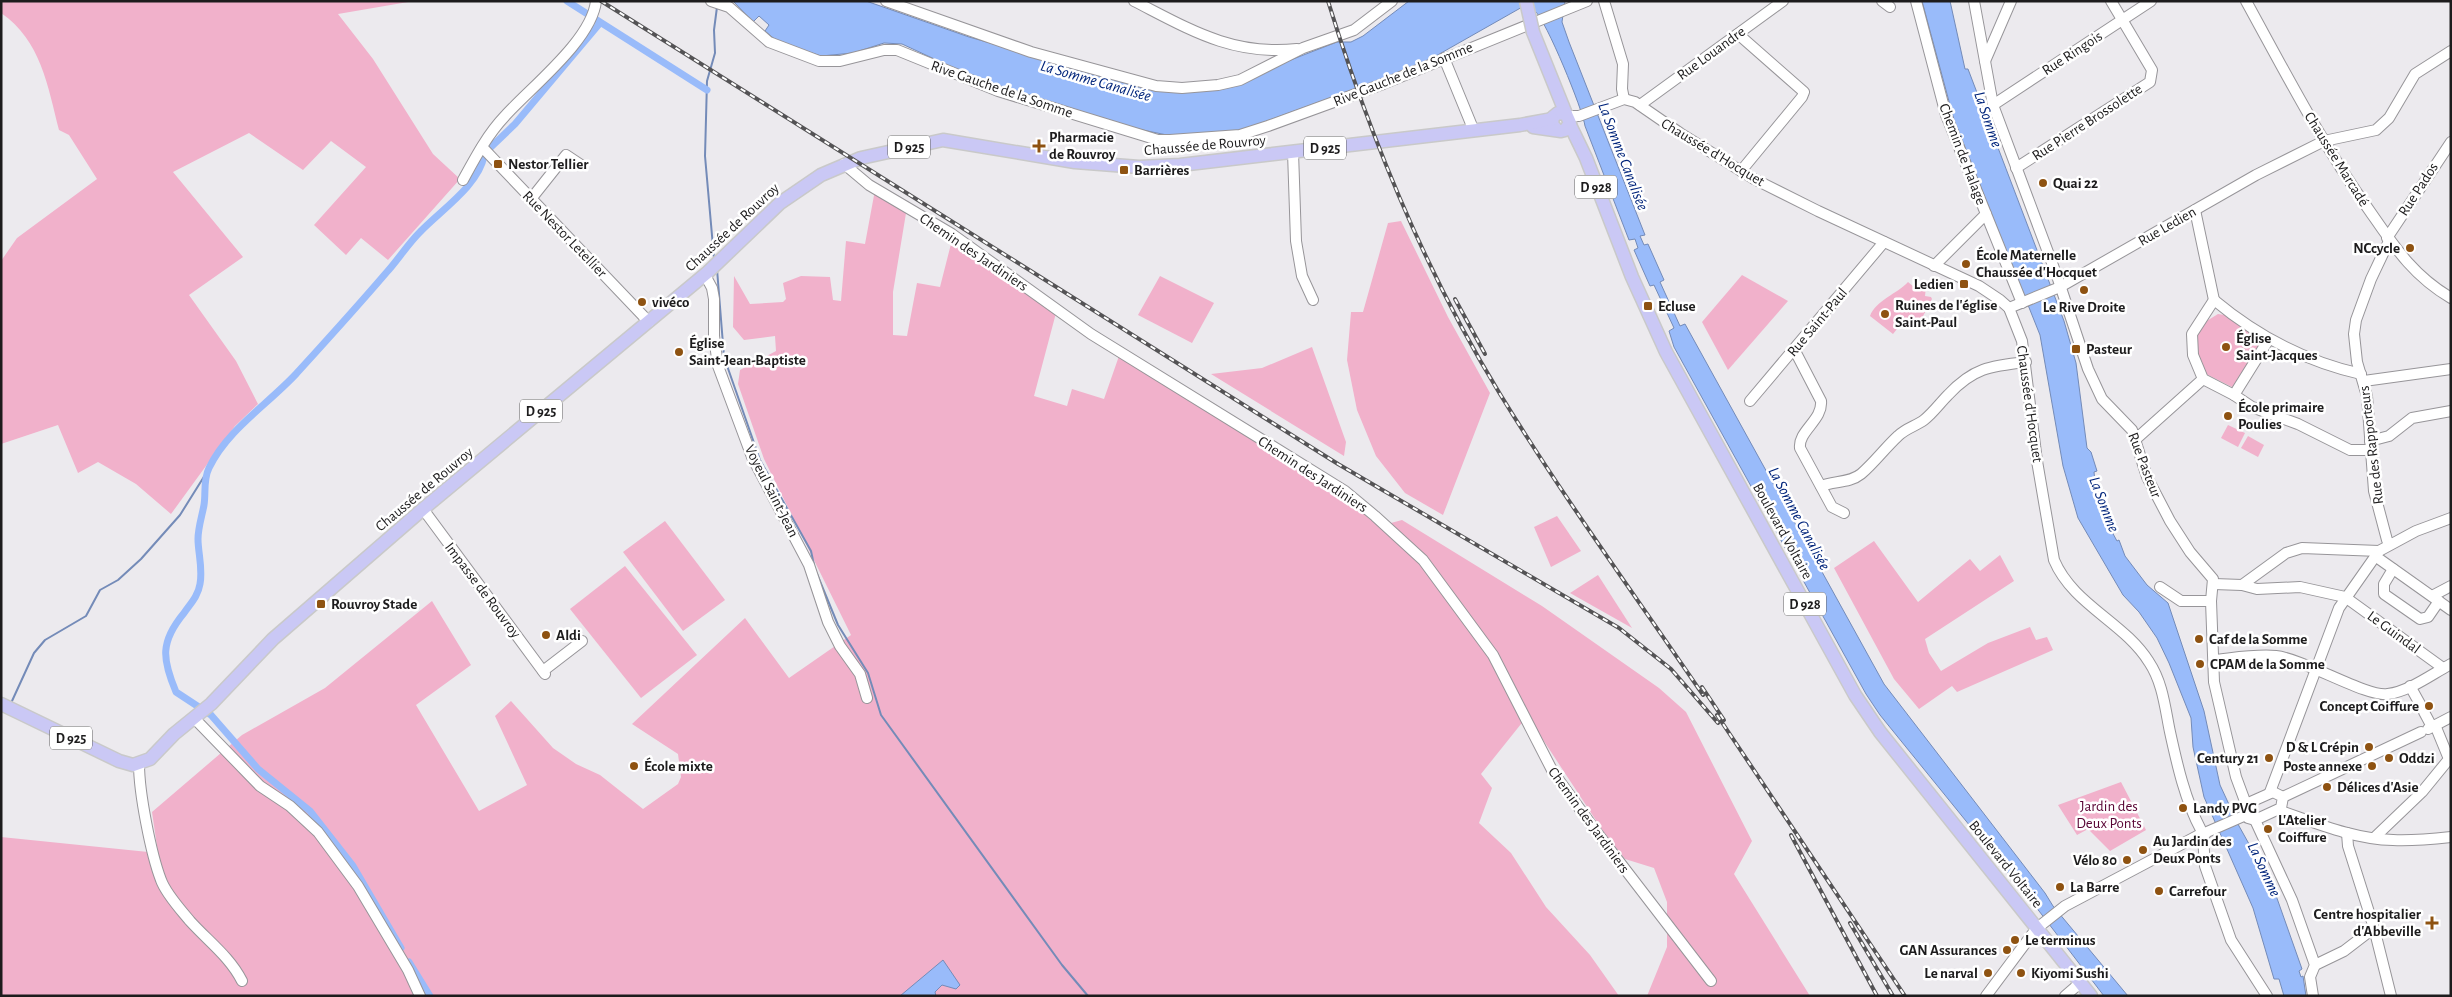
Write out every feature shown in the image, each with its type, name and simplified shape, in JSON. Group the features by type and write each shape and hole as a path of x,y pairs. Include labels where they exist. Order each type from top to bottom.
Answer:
{"main road":[{"name":"Boulevard Voltaire","path":"1526,1 1540,69 1577,149 1596,202 1620,249 1666,352 1863,707 2040,927"},
{"name":"Chaussée de Rouvroy","path":"198,716 273,640 423,509 722,260 786,198 810,181 844,164 881,153 947,140 1075,162 1139,167 1194,164 1564,121"},
{"name":"D 925","path":"1,704 119,761 139,764 150,759 174,734 198,716"},
{"name":"D 928","path":"2040,927 2091,996"}],"street":[{"path":"463,180 482,146 505,116 543,79 592,17 596,1"},
{"name":"Rive Gauche de la Somme","path":"711,1 729,7 769,42 819,61 840,61 884,50 897,50 998,91 1158,140 1240,135 1383,84 1587,1"},
{"path":"886,1 1031,52 1156,86 1182,88 1232,82 1303,48 1354,30 1392,1"},
{"path":"1134,1 1228,45 1278,51 1303,48"},
{"path":"1564,121 1600,108 1623,94 1623,64 1604,1"},
{"name":"Rue Louandre","path":"1640,105 1783,1"},
{"name":"Chemin de Halage","path":"1916,1 1946,116 2024,302"},
{"name":"Rue Pasteur","path":"1974,1 1993,105 2057,289 2080,348 2102,399 2125,421 2136,439 2154,492 2179,537 2210,574 2214,584"},
{"path":"1984,62 2011,1"},
{"name":"Rue Pierre Brossolette","path":"2016,168 2150,82 2152,70 2124,19 2111,1"},
{"name":"Rue Ringois","path":"1993,105 2151,1"},
{"name":"Chaussée Marcadé","path":"2246,1 2324,141 2388,240 2399,255 2436,288 2451,298"},
{"path":"1738,34 1804,92 1802,97 1741,171"},
{"name":"Rue Ledien","path":"2008,308 2057,289 2256,176 2324,141 2361,134 2383,125 2415,74 2451,51"},
{"path":"1444,58 1474,131"},
{"name":"Chaussée d'Hocquet","path":"1623,94 1741,171 1818,211 1979,286 2000,300 2008,308 2020,335 2026,362 2036,452 2054,560 2060,573 2077,594 2116,627 2152,667 2161,689 2181,777 2205,833 2205,866 2214,897 2231,940 2267,996"},
{"name":"Rue Pados","path":"2362,377 2355,339 2356,320 2370,279 2388,240 2451,142"},
{"name":"Rue Nestor Letellier","path":"482,146 649,322"},
{"path":"1293,152 1296,241 1302,276 1313,300"},
{"path":"531,199 566,155 581,165"},
{"name":"Chemin des Jardiniers","path":"844,164 868,185 952,234 1091,334 1345,491 1416,554 1493,655 1553,772 1711,981"},
{"path":"2195,210 2214,300 2268,339 2362,377 2451,369"},
{"path":"1934,266 1986,214"},
{"name":"Rue Saint-Paul","path":"1750,401 1884,242"},
{"name":"Voyeul Saint-Jean","path":"708,272 714,299 714,336 718,366 752,457 809,565 828,622 840,646 860,674 867,698"},
{"path":"2214,300 2192,334 2193,355 2203,379 2252,407 2298,424 2350,450 2370,445 2389,436 2412,418 2451,411"},
{"path":"2234,395 2268,339"},
{"path":"1794,349 1821,402 1820,413 1800,444 1832,507 1844,513"},
{"path":"1821,486 1833,481 1852,479 1860,474 1899,435 1909,426 1924,420 1962,380 1972,373 1995,366 2026,362"},
{"name":"Rue des Rapporteurs","path":"2362,377 2374,491 2385,533 2390,544"},
{"path":"2136,439 2203,379"},
{"name":"Impasse de Rouvroy","path":"423,509 544,673 582,641"},
{"path":"1986,996 2040,927 2065,906 2243,812 2270,792 2316,668 2345,597 2377,553 2390,544 2409,537 2416,530 2451,518"},
{"path":"2242,585 2286,553 2302,548 2377,553 2393,570 2451,610"},
{"path":"2393,570 2384,584 2384,594 2420,619 2428,617 2435,599 2451,586"},
{"path":"2313,996 2310,978 2315,965 2292,900 2255,820 2243,812 2214,682 2211,601 2214,584 2242,585 2257,589 2300,587 2345,597"},
{"path":"2160,588 2181,601 2211,601"},
{"name":"Le Guindal","path":"2345,597 2447,666"},
{"path":"2214,660 2276,656 2316,668 2377,693 2388,694 2410,686 2447,666"},
{"path":"2374,838 2422,792 2449,759 2429,728 2422,708 2410,686"},
{"path":"198,716 224,749 260,786 290,806 318,832 358,886 408,970 420,996"},
{"path":"2282,797 2451,717"},
{"path":"139,764 139,776 152,846 161,882 189,920 236,967 242,981"},
{"path":"2255,820 2278,810 2282,806 2282,797 2278,793 2270,792"},
{"path":"2278,810 2347,833 2374,838 2392,840 2451,837"},
{"path":"2347,833 2348,846 2374,928 2391,996"},
{"path":"2315,965 2344,951 2374,928"},
{"path":"2065,996 2080,983"}],"green space":[{"path":"1,1 414,1 338,14 373,59 433,154 460,179 388,260 361,238 346,255 314,225 366,167 331,141 303,170 249,133 173,172 243,257 189,295 236,361 258,404 235,426 171,514 136,484 98,462 78,473 58,425 1,444 1,261 17,238 97,179 69,135 59,130 41,65 34,51 15,24 1,13"},
{"path":"875,190 907,207 893,292 893,335 907,336 917,283 940,287 952,240 1056,313 1034,396 1067,406 1072,389 1104,399 1119,356 1330,477 1391,523 1402,520 1542,606 1659,688 1686,712 1752,841 1734,874 1810,996 1647,996 1667,947 1667,902 1654,868 1625,859 1603,831 1532,723 1521,724 1481,774 1492,788 1479,823 1511,853 1546,907 1590,955 1619,996 1,996 1,837 158,853 152,812 242,735 325,688 432,601 471,665 416,705 479,811 527,785 495,716 511,701 553,748 576,764 600,775 643,809 678,784 681,777 678,754 632,724 745,618 789,678 851,635 764,459 738,384 740,370 776,351 775,336 744,340 733,327 734,276 750,304 783,302 786,299 783,283 801,276 830,277 833,300 841,301 846,241 865,244"},
{"path":"1401,221 1448,317 1490,393 1443,515 1405,493 1376,456 1357,410 1347,360 1351,312 1363,312 1388,223"},
{"path":"1742,275 1788,301 1728,370 1702,322"},
{"path":"1160,276 1214,303 1192,343 1138,315"},
{"path":"1908,282 1914,287 1926,287 1925,296 1932,299 1922,318 1897,329 1893,334 1870,316 1882,301"},
{"path":"2218,314 2225,315 2262,342 2232,387 2206,374 2196,353 2194,336 2205,322"},
{"path":"1312,347 1346,442 1344,456 1211,374 1262,368"},
{"path":"2228,425 2245,433 2238,447 2221,438"},
{"path":"2248,436 2264,445 2258,457 2241,448"},
{"path":"1557,516 1581,551 1551,567 1534,527"},
{"path":"665,521 725,600 683,631 623,552"},
{"path":"1874,541 1918,602 1970,559 1980,571 2000,555 2014,581 1925,639 1929,653 1941,671 1988,643 2030,627 2036,640 2047,637 2053,650 1957,692 1952,686 1919,709 1894,679 1834,568"},
{"path":"625,566 697,655 641,698 570,609"},
{"path":"1598,575 1632,628 1570,593"},
{"name":"Jardin des Deux Ponts","path":"2121,782 2146,830 2110,851 2088,829 2077,835 2058,805"}],"water":[{"name":"La Somme Canalisée","path":"733,1 866,1 969,37 1156,90 1216,89 1337,42 1351,42 1363,36 1409,1 1565,1 1562,22 1569,42 1645,235 1640,236 1644,245 1648,244 1664,280 1660,282 1680,326 1685,324 1884,684 2045,893 2053,906 2128,996 2104,996 2039,911 1880,715 1866,694 1674,347 1669,331 1674,328 1654,285 1650,286 1634,250 1638,248 1635,239 1629,240 1563,66 1547,31 1534,10 1524,6 1420,65 1234,133 1167,135 1123,126 982,81 902,44 884,43 853,53 821,56 778,42 765,31 769,25 759,16 753,22"},
{"path":"1922,1 1950,1 1965,69 1968,69 2064,321 2076,363 2087,448 2091,452 2097,471 2094,472 2096,491 2106,521 2117,541 2119,540 2125,556 2147,585 2168,603 2204,711 2220,785 2239,826 2273,887 2302,969 2299,971 2301,977 2303,976 2306,996 2284,996 2279,979 2274,979 2253,908 2204,797 2193,747 2191,718 2169,663 2157,638 2139,612 2123,595 2078,518 2063,466 2040,335 1954,120"},
{"path":"943,960 960,985 956,989 942,985 935,992 936,996 900,996"}],"waterway":[{"path":"567,1 707,90"},
{"path":"714,258 705,156 707,81 715,53 714,30 717,7"},
{"path":"490,148 515,124 600,23"},
{"path":"401,948 353,866 310,811 258,769 211,715 176,692 168,670 166,651 167,642 176,623 198,592 201,578 198,539 204,505 206,477 217,454 248,418 296,374 375,286 415,237 467,187 481,167 484,156"},
{"path":"717,269 724,357 760,460 811,551 814,565"},
{"path":"12,701 34,653 45,640 86,616 100,590 118,580 141,559 180,515 205,475"},
{"path":"817,574 838,625 868,673 881,715 1062,965 1088,996"},
{"path":"409,962 430,996"}],"railway":[{"path":"601,1 1338,464 1619,628 1671,669 1718,723"},
{"path":"1328,1 1344,52 1381,153 1424,252 1473,348 1549,470 1703,695"},
{"path":"1455,299 1485,354"},
{"path":"1702,687 1724,720"},
{"path":"1717,715 1905,996"},
{"path":"1791,835 1877,996"},
{"path":"1850,923 1893,996"}],"place":[{"name":"Pharmacie de Rouvroy","path":"1039,146"},
{"name":"Nestor Tellier","path":"498,164"},
{"name":"Barrières","path":"1124,170"},
{"name":"Quai 22","path":"2043,183"},
{"name":"NCcycle","path":"2410,248"},
{"name":"École Maternelle Chaussée d'Hocquet","path":"1966,264"},
{"name":"Ledien","path":"1964,284"},
{"name":"Le Rive Droite","path":"2084,290"},
{"name":"vivéco","path":"642,302"},
{"name":"Ecluse","path":"1648,306"},
{"name":"Ruines de l'église Saint-Paul","path":"1885,314"},
{"name":"Église Saint-Jacques","path":"2226,347"},
{"name":"Pasteur","path":"2076,349"},
{"name":"Église Saint-Jean-Baptiste","path":"679,352"},
{"name":"École primaire Poulies","path":"2228,416"},
{"name":"Rouvroy Stade","path":"321,604"},
{"name":"Aldi","path":"546,635"},
{"name":"Caf de la Somme","path":"2199,639"},
{"name":"CPAM de la Somme","path":"2200,664"},
{"name":"Concept Coiffure","path":"2429,706"},
{"name":"D & L Crépin","path":"2369,747"},
{"name":"Century 21","path":"2269,758"},
{"name":"Oddzi","path":"2389,758"},
{"name":"École mixte","path":"634,766"},
{"name":"Poste annexe","path":"2372,766"},
{"name":"Délices d'Asie","path":"2327,787"},
{"name":"Landy PVG","path":"2183,808"},
{"name":"L'Atelier Coiffure","path":"2268,829"},
{"name":"Au Jardin des Deux Ponts","path":"2143,850"},
{"name":"Vélo 80","path":"2127,860"},
{"name":"La Barre","path":"2060,887"},
{"name":"Carrefour","path":"2159,891"},
{"name":"Centre hospitalier d'Abbeville","path":"2432,923"},
{"name":"Le terminus","path":"2015,940"},
{"name":"GAN Assurances","path":"2007,950"},
{"name":"Le narval","path":"1988,973"},
{"name":"Kiyomi Sushi","path":"2021,973"}],"water label":[{"name":"La Somme","path":"1989,119"},
{"name":"La Somme","path":"2105,504"},
{"name":"La Somme","path":"2265,869"}]}
